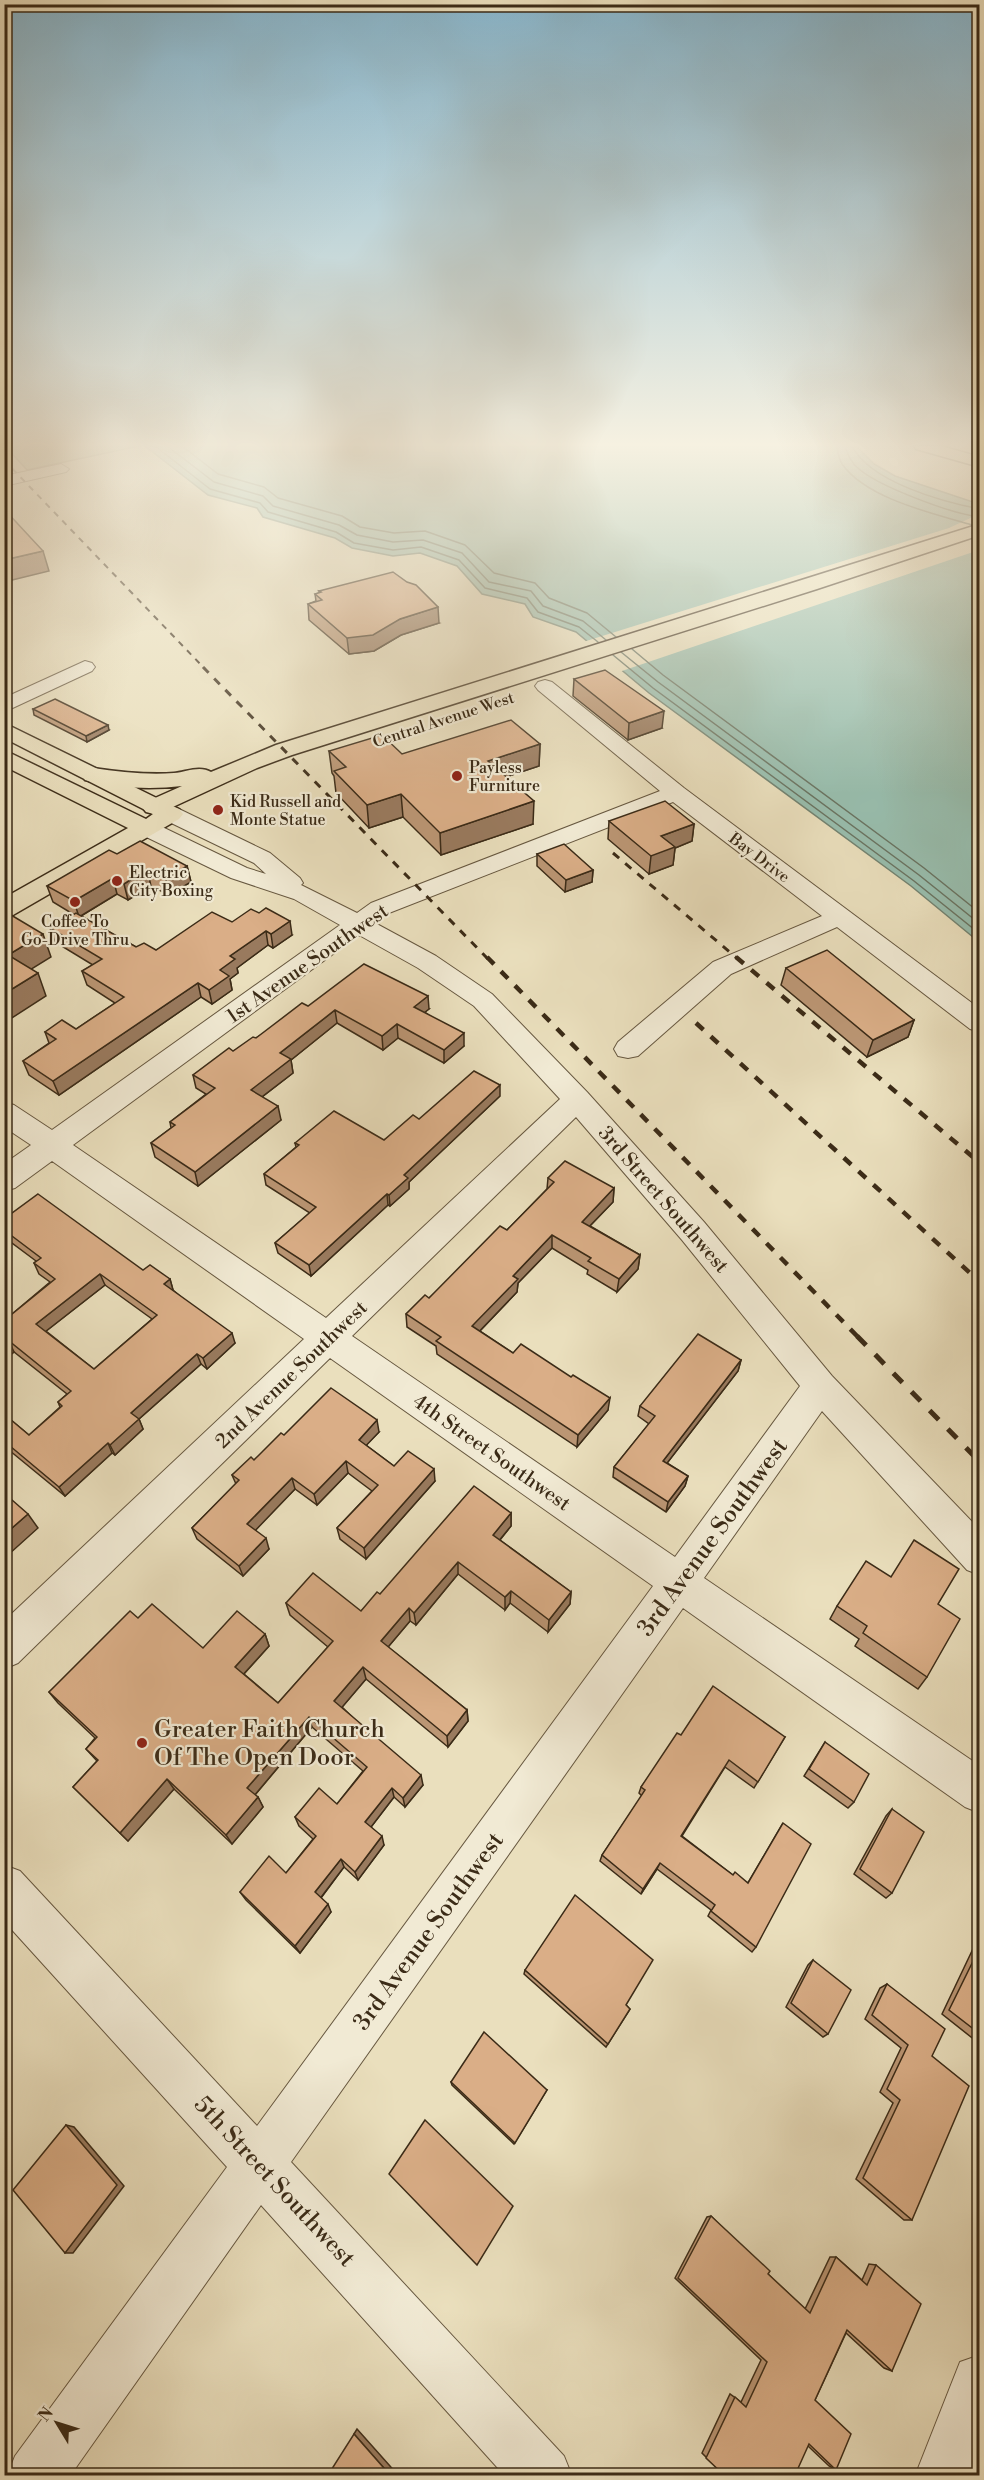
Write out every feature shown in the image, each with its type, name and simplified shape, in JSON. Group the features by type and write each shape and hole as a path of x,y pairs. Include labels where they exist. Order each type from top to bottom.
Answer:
{"main road":[{"name":"Central Avenue West","path":"4,890 150,817 249,763 572,658 881,562"},
{"name":"Central Avenue West","path":"4,909 150,817 291,768 920,562"},
{"path":"4,729 93,775 150,817"},
{"path":"4,757 150,817"},
{"path":"93,775 129,781 181,780 249,763"}],"street":[{"path":"4,706 86,667"},
{"name":"Bay Drive","path":"545,686 676,793 980,1023"},
{"name":"1st Avenue Southwest","path":"4,1180 380,908 676,793"},
{"name":"3rd Street Southwest","path":"150,817 239,873 303,894 358,923 428,962 483,1000 577,1099 693,1231 820,1386 980,1557"},
{"path":"628,1049 722,968 840,917"},
{"name":"2nd Avenue Southwest","path":"4,1648 577,1099"},
{"name":"4th Street Southwest","path":"4,1112 980,1792"},
{"name":"3rd Avenue Southwest","path":"35,2475 820,1386"},
{"name":"5th Street Southwest","path":"4,1887 544,2475"},
{"path":"943,2475 980,2382"}],"water":[{"path":"445,562 979,562 979,942 911,886 649,693 576,632 533,617 525,604 482,594 457,566"}],"pier":[{"path":"841,562 944,562 619,672 583,642"}],"building":[{"path":"393,572 407,582 416,585 438,607 400,619 373,635 347,638 308,604 322,600 315,594 321,592 319,591"},
{"path":"605,670 664,711 629,723 574,679"},
{"path":"55,699 108,725 86,736 33,709"},
{"path":"511,720 540,744 488,761 534,801 440,833 401,794 367,805 334,771 346,767 329,751 382,735 402,754"},
{"path":"665,801 694,824 661,836 675,847 651,856 609,821"},
{"path":"140,841 187,866 166,879 147,869 124,884 113,878 74,901 47,886 109,850 117,854"},
{"path":"564,844 593,870 566,880 537,854"},
{"path":"266,908 290,921 271,934 266,931 230,956 235,959 220,970 229,976 209,990 198,983 53,1081 23,1061 56,1039 45,1032 62,1020 76,1029 124,997 82,971 102,959 50,928 76,913 136,947 144,943 156,950 212,912 232,922 251,909 259,913"},
{"path":"6,912 43,934 8,955 38,973 4,994 4,913"},
{"path":"827,950 914,1020 873,1040 786,968"},
{"path":"364,964 428,996 414,1007 464,1033 444,1050 397,1024 382,1036 335,1010 280,1053 291,1059 251,1090 278,1106 195,1172 151,1143 175,1125 170,1122 215,1088 193,1075 229,1048 233,1051 253,1037 256,1038 302,1003 308,1006"},
{"path":"474,1071 500,1085 404,1175 408,1178 389,1195 387,1194 309,1265 275,1243 316,1207 264,1174 299,1145 295,1143 334,1111 384,1140 413,1115 419,1119"},
{"path":"565,1161 614,1188 582,1222 640,1255 619,1279 588,1261 591,1258 552,1235 513,1276 518,1279 472,1326 513,1353 521,1344 571,1377 573,1375 610,1398 578,1435 436,1341 441,1337 406,1314 425,1295 429,1298 500,1226 507,1230 554,1182 548,1178"},
{"path":"38,1194 143,1270 150,1265 170,1279 164,1284 232,1333 203,1358 197,1354 131,1413 139,1419 59,1487 4,1441 4,1414 29,1435 62,1406 58,1402 71,1391 9,1341 4,1345 4,1308 12,1314 55,1279 34,1263 41,1258 4,1230 4,1219","holes":["100,1274 157,1315 94,1369 36,1324"]},
{"path":"698,1334 741,1360 663,1461 688,1476 668,1502 614,1467 655,1416 640,1406"},
{"path":"331,1388 377,1420 359,1440 394,1466 408,1451 434,1469 364,1548 337,1528 378,1485 346,1461 314,1494 292,1478 247,1524 266,1538 239,1566 192,1528 239,1480 232,1475 251,1457 254,1460 281,1433 284,1435"},
{"path":"474,1486 511,1513 493,1535 571,1592 549,1620 511,1591 505,1597 458,1562 414,1613 409,1608 381,1641 467,1710 447,1736 363,1667 334,1701 421,1775 403,1798 392,1788 365,1822 382,1836 355,1872 341,1859 315,1892 328,1904 295,1946 240,1892 269,1856 286,1873 316,1836 295,1817 319,1788 337,1804 367,1767 309,1717 247,1788 258,1797 226,1835 167,1779 120,1833 73,1787 98,1760 86,1749 97,1737 49,1692 130,1611 138,1618 152,1604 203,1648 237,1611 265,1634 235,1667 278,1703 333,1641 286,1603 313,1573 361,1611 377,1592 380,1594"},
{"path":"4,1493 28,1514 4,1535"},
{"path":"914,1540 959,1569 938,1604 960,1619 927,1677 863,1633 867,1626 837,1606 866,1561 891,1577"},
{"path":"713,1686 785,1737 758,1782 729,1760 681,1836 733,1875 735,1872 748,1883 783,1823 811,1844 756,1947 711,1911 715,1905 660,1863 643,1889 602,1855 645,1790 641,1787 677,1733 681,1735"},
{"path":"825,1742 869,1774 854,1802 809,1769"},
{"path":"892,1809 924,1832 892,1893 860,1869"},
{"path":"575,1895 653,1960 626,2005 630,2009 608,2044 525,1970"},
{"path":"980,1947 980,2034 949,2010"},
{"path":"813,1960 851,1990 828,2034 791,2003"},
{"path":"887,1984 945,2029 932,2056 969,2086 912,2220 863,2178 900,2100 887,2089 908,2045 872,2015"},
{"path":"484,2032 547,2090 515,2143 451,2082"},
{"path":"425,2120 513,2206 477,2265 389,2174"},
{"path":"66,2125 117,2185 65,2253 13,2190"},
{"path":"711,2216 770,2271 768,2274 810,2313 836,2257 867,2285 876,2265 921,2304 892,2371 847,2330 815,2400 851,2434 836,2470 809,2444 795,2475 724,2475 706,2458 735,2397 746,2407 767,2362 678,2278"},
{"path":"354,2434 390,2475 328,2475"}],"railway":[{"path":"102,562 205,669"},
{"path":"203,667 488,959"},
{"path":"613,853 738,959"},
{"path":"487,957 859,1338"},
{"path":"736,957 980,1163"},
{"path":"696,1023 980,1282"},
{"path":"857,1336 980,1462"}],"place":[{"name":"Payless Furniture","path":"457,776"},
{"name":"Kid Russell and Monte Statue","path":"218,810"},
{"name":"Electric City Boxing","path":"117,881"},
{"name":"Coffee To Go-Drive Thru","path":"75,902"},
{"name":"Greater Faith Church Of The Open Door","path":"142,1743"}]}
